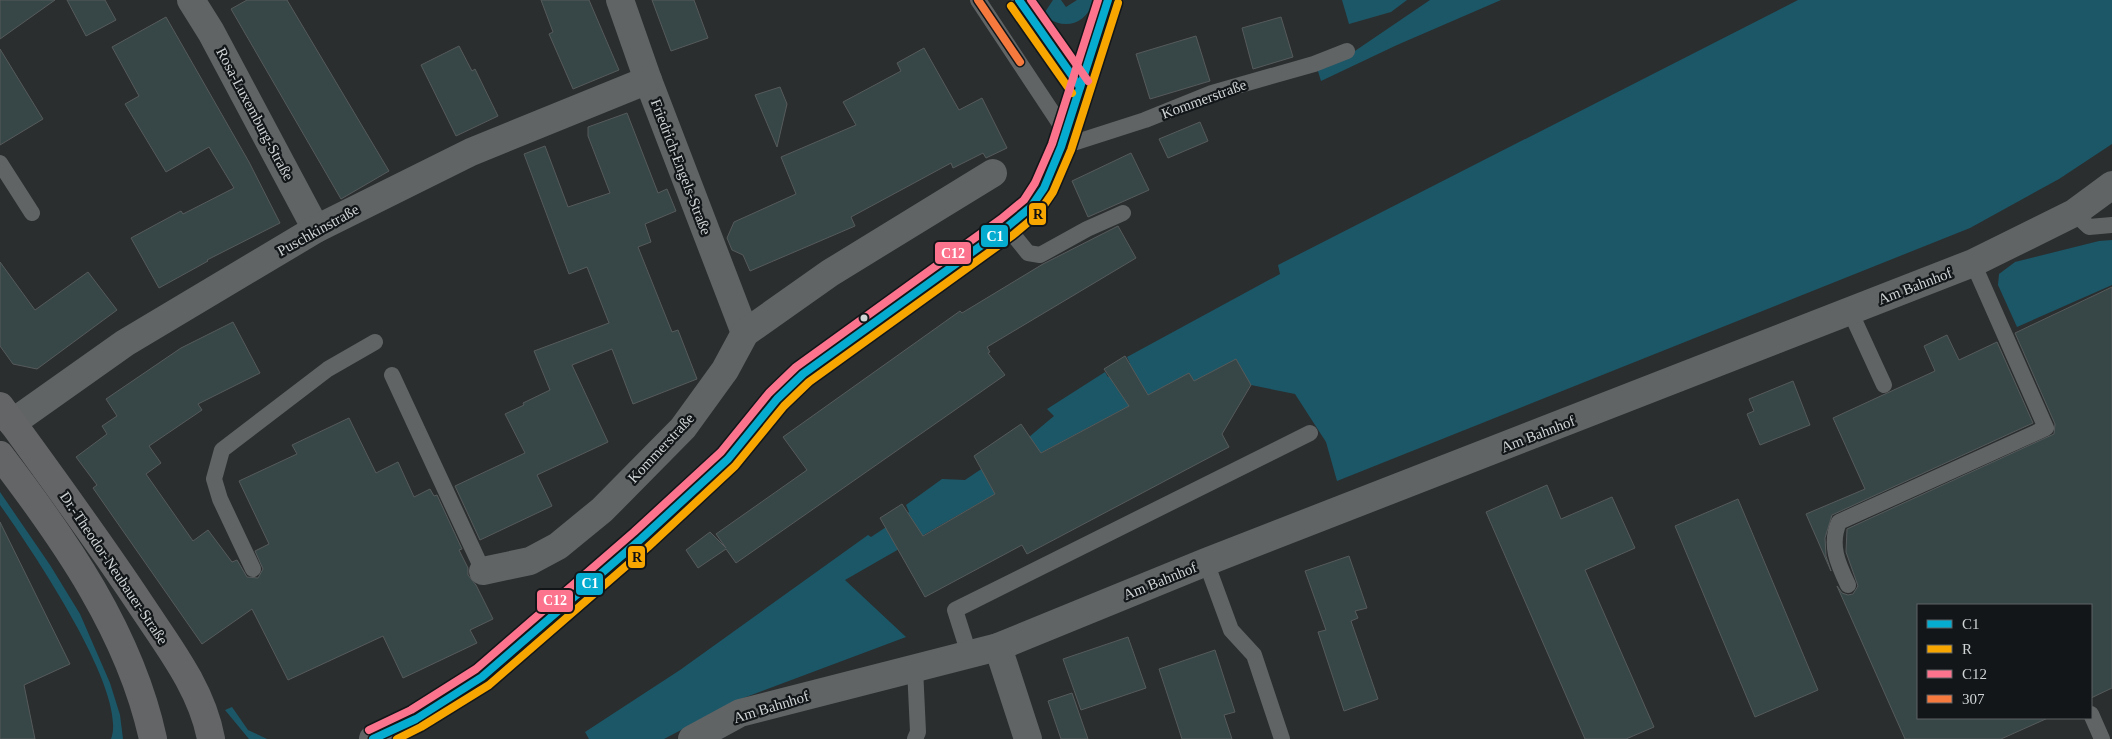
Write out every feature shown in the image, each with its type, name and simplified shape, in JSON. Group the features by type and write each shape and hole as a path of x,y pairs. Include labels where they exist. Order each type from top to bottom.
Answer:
{"main road":[{"name":"Dr.-Theodor-Neubauer-Straße","path":"6,414 100,543 181,666 199,704 211,739"},
{"name":"Dr.-Theodor-Neubauer-Straße","path":"0,455 82,574 112,622 142,694 153,739"}],"street":[{"name":"Rosa-Luxemburg-Straße","path":"190,0 211,32 316,229"},
{"name":"Friedrich-Engels-Straße","path":"620,0 648,80 744,333"},
{"path":"373,739 416,720 482,677 634,546 728,459 776,399 803,374 1007,227 1037,200 1063,140 1108,0"},
{"name":"Puschkinstraße","path":"6,414 316,229 471,152 648,80"},
{"name":"Kommerstraße","path":"483,571 530,561 558,546 602,510 683,428 724,370 744,333 830,272 993,173"},
{"name":"Am Bahnhof","path":"692,739 740,713 998,647 1206,562 1973,263 2074,213 2112,184"},
{"path":"998,647 1028,739"}],"lane":[{"path":"978,0 1063,140"},
{"path":"1019,0 1080,87"},
{"name":"Kommerstraße","path":"1063,140 1145,120 1212,93 1314,64 1347,51"},
{"path":"0,163 32,213"},
{"path":"1007,227 1028,253 1040,255 1087,228 1123,213"},
{"path":"2074,213 2089,227 2112,225"},
{"path":"1848,585 1838,562 1833,543 1834,532 1839,522 2046,428 1973,263"},
{"path":"1850,311 1884,385"},
{"path":"253,569 220,499 214,479 222,450 328,369 375,342"},
{"name":"Kommerstraße","path":"392,375 483,571"},
{"path":"969,654 955,610 1310,433"},
{"path":"1206,562 1231,630 1254,655 1282,739"},
{"path":"915,668 918,732 915,739"},
{"path":"2092,716 2102,739"}],"shaded area":[{"path":"1030,0 1038,0 1045,12 1053,0 1061,0 1066,7 1077,0 1095,0 1089,11 1081,19 1073,23 1064,24 1046,17"},
{"path":"1342,0 1407,0 1391,12 1349,24"},
{"path":"1430,0 1501,0 1397,45 1321,81 1317,68 1349,55"},
{"path":"1798,0 2112,0 2112,144 2059,179 1970,228 1337,481 1326,442 1295,394 1251,385 1194,381 1189,374 988,481 995,494 845,580 906,637 738,700 664,739 589,739 585,732 680,670 868,535 871,537 909,512 906,505 942,479 965,480 1029,437 1054,416 1047,409 1105,372 1108,377 1130,363 1127,357 1280,274 1278,265"},
{"path":"2112,240 2112,285 2017,327 1998,285 1999,274 2015,262 2099,241"},
{"path":"0,492 50,565 80,614 110,683 120,715 123,739 111,739 113,717 105,688 91,655 53,585 0,505"},
{"path":"232,707 248,730 267,739 249,739 225,710"}],"building":[{"path":"0,0 55,0 0,39"},
{"path":"67,0 105,0 116,20 86,36"},
{"path":"247,0 287,0 389,171 341,199 231,9"},
{"path":"541,0 589,0 619,70 573,89 549,34 553,32"},
{"path":"652,0 694,0 708,38 671,51"},
{"path":"166,17 249,162 280,223 207,260 159,288 131,238 181,211 183,214 234,188 209,147 166,172 125,104 139,96 112,47"},
{"path":"1281,17 1293,57 1253,69 1242,28"},
{"path":"1196,36 1210,81 1150,99 1136,54"},
{"path":"459,46 472,71 475,69 498,116 456,136 421,65"},
{"path":"924,48 959,110 982,98 1007,148 986,158 983,153 953,168 951,163 851,217 855,226 750,271 743,255 732,250 727,238 734,222 796,194 781,157 856,125 843,102 901,71 897,63"},
{"path":"0,49 43,119 0,145"},
{"path":"780,87 787,104 777,147 755,95"},
{"path":"627,113 658,193 667,189 676,211 645,224 651,242 638,247 672,332 678,330 697,379 633,404 612,349 572,365 608,442 537,475 552,506 480,540 455,486 525,453 505,414 550,390 534,351 609,323 587,267 569,274 524,154 545,146 568,207 610,193 588,136 588,127"},
{"path":"1200,122 1208,141 1168,158 1159,139"},
{"path":"1131,153 1149,190 1088,217 1072,181"},
{"path":"1118,226 1136,258 987,347 990,352 988,353 1005,375 736,563 726,549 698,568 686,550 710,532 726,548 716,534 807,470 783,437 960,311 962,313 1043,264"},
{"path":"0,262 35,310 88,272 117,310 37,369 13,364 0,346"},
{"path":"2112,287 2112,688 2092,698 2092,604 1917,604 1917,719 2046,719 2001,739 1905,739 1837,586 1842,593 1848,595 1853,594 1858,586 1846,552 1847,529 2054,434 2055,424 2015,333"},
{"path":"233,322 260,373 198,404 202,410 149,446 161,463 146,474 193,541 208,530 232,562 237,560 247,577 258,578 263,569 255,551 269,544 239,481 297,454 292,445 349,418 376,473 398,462 414,497 430,489 434,496 437,495 462,549 459,550 468,568 468,575 476,585 493,619 470,630 477,643 403,678 383,636 288,680 252,609 202,644 93,488 97,485 76,457 107,434 102,426 117,416 106,399 181,348"},
{"path":"1947,335 1959,360 1997,342 2033,423 1832,515 1825,538 1826,556 1831,571 1806,514 1865,489 1833,418 1935,371 1924,346"},
{"path":"1125,356 1148,395 1189,373 1194,381 1236,359 1251,385 1222,434 1229,447 1027,554 1022,545 925,597 880,518 902,504 923,536 995,494 974,456 1021,424 1041,453 1129,406 1104,369"},
{"path":"1793,381 1810,425 1760,445 1747,414 1754,411 1749,399"},
{"path":"1547,485 1561,519 1612,497 1635,548 1585,570 1654,727 1626,739 1585,739 1486,512"},
{"path":"1738,499 1818,690 1755,717 1675,526"},
{"path":"0,522 70,664 24,685 35,739 0,739"},
{"path":"1349,556 1367,608 1355,611 1358,618 1351,621 1378,699 1344,711 1318,632 1326,630 1305,571"},
{"path":"1128,637 1146,688 1081,710 1063,659"},
{"path":"1215,650 1235,712 1224,715 1232,739 1182,739 1159,669"},
{"path":"1072,693 1088,739 1061,739 1048,701"}],"transit line":[{"name":"307","path":"978,0 1020,62"},
{"name":"C1","path":"1019,0 1080,87"},
{"name":"C12","path":"1031,0 1088,81"},
{"name":"C12","path":"369,730 411,710 476,669 634,532 721,452 769,393 796,367 1001,219 1024,200 1035,183 1052,144 1098,0"},
{"name":"C1","path":"373,739 416,719 482,677 641,539 728,459 777,399 803,374 1007,227 1031,207 1044,188 1061,147 1108,0"},
{"name":"R","path":"397,739 421,727 489,685 648,547 735,466 784,406 809,382 1013,235 1038,214 1053,192 1071,150 1118,3"},
{"name":"R","path":"1011,6 1072,93"}]}
